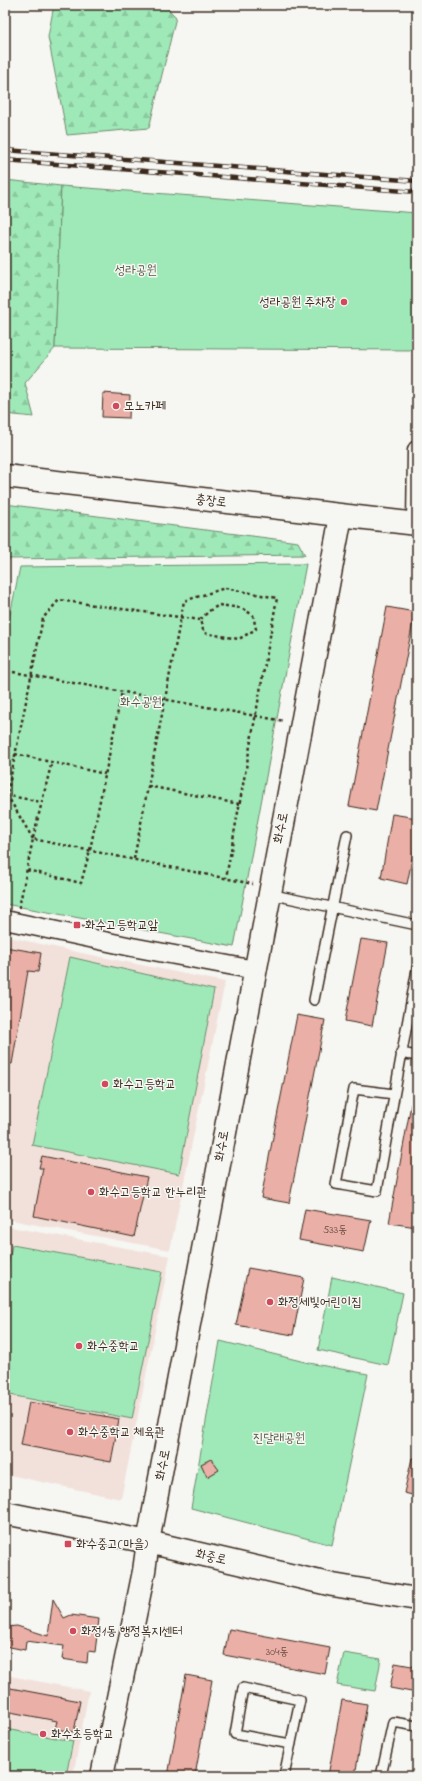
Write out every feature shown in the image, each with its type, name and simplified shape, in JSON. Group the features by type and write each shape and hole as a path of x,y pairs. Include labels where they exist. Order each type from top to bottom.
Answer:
{"street":[{"path":"416,524 417,450"},
{"name":"충장로","path":"5,476 416,524"},
{"name":"화수로","path":"102,1776 144,1571 148,1542 255,970 261,889 341,516"},
{"path":"11,921 132,947 255,970"},
{"name":"화중로","path":"5,1513 148,1542 333,1585 417,1599"}],"lane":[{"path":"314,1000 347,835"},
{"path":"261,889 332,907 417,924"},
{"path":"394,1094 354,1088 336,1184 377,1191 394,1094 401,1053 413,1015 417,969"},
{"path":"401,1053 417,1056"},
{"path":"284,1776 300,1700 243,1688 235,1734 290,1744"},
{"path":"381,1776 393,1722 417,1726"}],"path":[{"path":"134,859 184,601 225,588 277,598 226,878"},
{"path":"200,620 59,600 43,618 6,795 33,839 226,878 261,889"},
{"path":"219,605 241,608 253,614 256,629 240,639 204,633 200,620 209,611 219,605"},
{"path":"13,672 284,721"},
{"path":"27,870 81,883 90,850 122,691"},
{"path":"15,754 105,774"},
{"path":"11,921 27,870 41,802 52,761"},
{"path":"148,786 239,804"},
{"path":"6,795 41,802"}],"shaded area":[{"name":"화수고등학교","path":"5,936 225,982 170,1250 5,1219"},
{"name":"화수중학교","path":"5,1226 170,1256 121,1499 5,1474"},
{"name":"화수초등학교","path":"5,1675 89,1691 73,1776 5,1776"}],"green space":[{"path":"54,5 164,5 176,17 149,128 67,135 48,37"},
{"path":"5,180 61,186 55,348 25,383 34,417 5,414"},
{"name":"성라공원","path":"61,186 417,213 417,350 55,348"},
{"path":"5,504 298,542 305,555 5,559"},
{"name":"화수공원","path":"306,564 234,947 5,904 5,639 20,567"},
{"path":"70,957 214,990 179,1174 32,1145"},
{"name":"화수중학교","path":"12,1245 162,1272 132,1419 10,1395 5,1417 5,1283"},
{"path":"332,1277 403,1293 388,1365 318,1350"},
{"name":"진달래공원","path":"220,1341 309,1363 368,1374 332,1545 191,1508"},
{"path":"344,1653 381,1659 375,1691 337,1685"},
{"path":"5,1729 73,1741 66,1776 5,1776"}],"building":[{"name":"모노카페","path":"103,393 130,395 129,418 102,417"},
{"path":"387,607 415,612 376,811 349,806"},
{"path":"392,814 417,818 417,835 407,884 381,878"},
{"path":"361,939 388,943 372,1026 345,1021"},
{"path":"5,947 41,953 38,972 28,971 12,1064 5,1063"},
{"path":"297,1015 325,1020 289,1203 261,1198"},
{"path":"411,1104 417,1104 417,1227 389,1223"},
{"name":"화수고등학교 한누리관","path":"42,1156 147,1177 134,1237 34,1216 43,1168 39,1168"},
{"path":"305,1209 371,1220 364,1252 299,1240"},
{"name":"화정세빛어린이집","path":"248,1268 304,1278 293,1335 236,1325"},
{"name":"화수중학교 체육관","path":"29,1402 119,1419 111,1462 21,1445"},
{"path":"412,1458 417,1459 417,1496 404,1493"},
{"path":"211,1459 219,1470 207,1477 201,1464"},
{"name":"화정1동 행정복지센터","path":"53,1599 64,1618 71,1615 99,1619 95,1652 88,1651 87,1663 62,1659 64,1646 26,1641 25,1650 5,1646 5,1627 17,1626 48,1636"},
{"path":"229,1629 330,1648 325,1674 224,1655"},
{"path":"395,1663 417,1667 417,1693 390,1688"},
{"path":"186,1675 212,1680 195,1776 168,1776"},
{"path":"5,1687 80,1701 74,1732 55,1729 57,1721 5,1711"},
{"path":"342,1700 367,1704 355,1776 328,1776"}],"railway":[{"path":"5,150 417,181"},
{"path":"5,160 417,192"}],"place":[{"name":"성라공원 주차장","path":"344,302"},
{"name":"모노카페","path":"116,406"},
{"name":"화수고등학교앞","path":"77,925"},
{"name":"화수고등학교","path":"105,1084"},
{"name":"화수고등학교 한누리관","path":"91,1192"},
{"name":"화정세빛어린이집","path":"270,1302"},
{"name":"화수중학교","path":"79,1346"},
{"name":"화수중학교 체육관","path":"70,1432"},
{"name":"화수중고(마을)","path":"68,1544"},
{"name":"화정1동 행정복지센터","path":"73,1631"},
{"name":"화수초등학교","path":"43,1734"}]}
